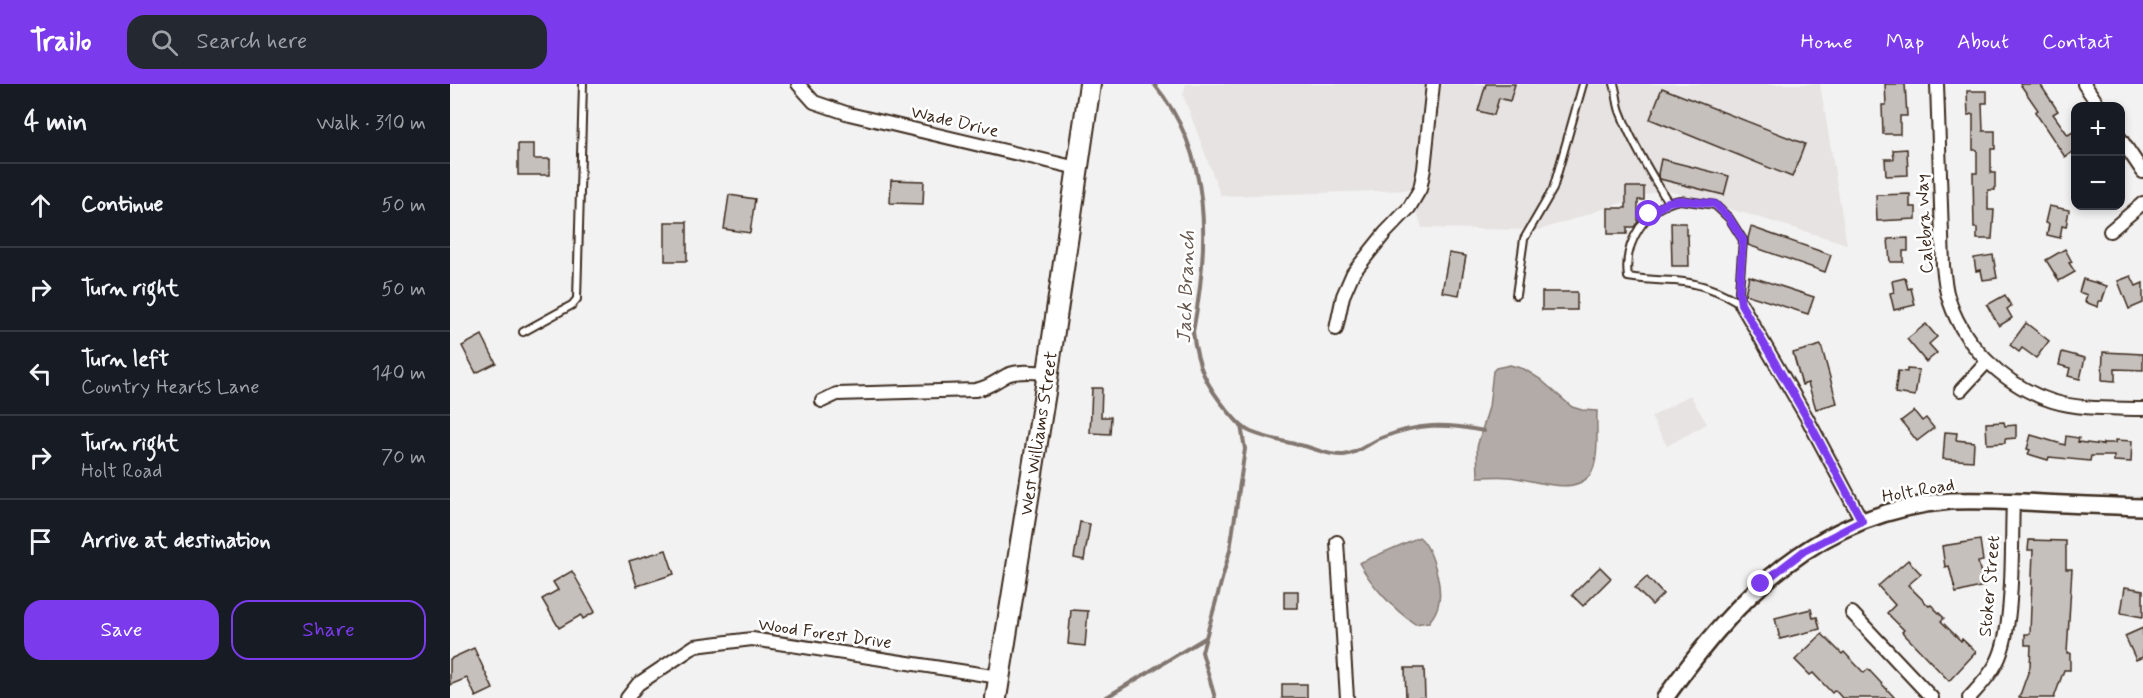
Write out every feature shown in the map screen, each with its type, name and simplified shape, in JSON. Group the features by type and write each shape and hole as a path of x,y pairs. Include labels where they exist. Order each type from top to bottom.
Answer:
{"main road":[{"name":"West Williams Street","path":"996,698 1090,84"}],"street":[{"name":"Wade Drive","path":"798,84 814,102 849,114 1077,168"},
{"path":"1336,329 1343,296 1353,273 1385,233 1409,208 1420,189 1433,84"},
{"name":"Calebra Way","path":"1937,84 1942,266 1947,293 1962,330 1987,362 2018,385 2053,401 2095,407 2143,409"},
{"path":"2084,84 2096,102"},
{"path":"2125,144 2143,172"},
{"path":"2110,231 2143,203"},
{"path":"1741,304 1807,418 1862,521"},
{"path":"1961,390 1987,362"},
{"path":"822,401 837,394 975,390 985,388 1010,374 1032,371 1047,373"},
{"name":"Holt Road","path":"1665,698 1702,648 1761,584 1804,551 1862,521 1906,508 1952,501 2143,507"},
{"name":"Stoker Street","path":"1969,698 1990,674 1998,660 2005,637 2009,607 2013,502"},
{"path":"1337,542 1347,698"},
{"path":"1852,613 1932,698"},
{"name":"Wood Forest Drive","path":"627,698 638,684 694,646 752,639 999,677"}],"lane":[{"path":"523,332 572,305 577,299 583,84"},
{"path":"1516,295 1524,239 1553,189 1583,84"},
{"path":"1614,84 1620,110 1628,128 1649,171 1668,202"},
{"path":"1688,200 1715,204 1729,218 1743,240 1739,291 1741,304 1726,294 1705,287 1676,281 1648,281 1628,277 1627,267 1634,237 1649,214 1668,202 1688,200"}],"shaded area":[{"path":"1186,84 1820,84 1847,244 1663,189 1540,230 1422,228 1410,190 1221,196 1183,95"},
{"path":"1510,365 1524,369 1540,379 1572,407 1597,411 1595,462 1590,475 1583,481 1563,486 1510,477 1478,477 1477,447 1489,407 1493,371 1496,368"},
{"path":"1690,395 1707,424 1667,446 1651,417"},
{"path":"1419,537 1432,557 1440,594 1437,610 1429,622 1415,624 1384,596 1359,563"}],"building":[{"path":"1486,84 1515,84 1510,101 1499,98 1494,115 1478,111"},
{"path":"1885,84 1905,84 1907,116 1900,116 1900,134 1883,134 1882,105 1886,105"},
{"path":"2020,84 2040,84 2058,111 2053,114 2068,135 2071,133 2071,153 2065,157 2035,112 2038,110"},
{"path":"1662,88 1805,144 1792,177 1650,119"},
{"path":"1967,91 1987,91 1987,103 1982,103 1983,131 1995,131 1995,149 1991,149 1991,173 1995,173 1995,190 1988,190 1988,210 1994,210 1992,239 1977,239 1977,228 1974,228 1973,173 1977,173 1977,150 1973,150 1973,114 1968,115"},
{"path":"518,144 534,144 534,159 550,159 550,175 518,175"},
{"path":"1907,149 1908,175 1886,176 1885,159 1894,159 1893,150"},
{"path":"1661,159 1729,176 1724,195 1660,179 1658,174"},
{"path":"891,180 924,181 923,204 890,203"},
{"path":"1626,187 1644,187 1644,200 1638,200 1638,222 1634,227 1627,227 1627,234 1608,234 1608,208 1626,208"},
{"path":"1910,194 1910,207 1916,207 1916,219 1877,221 1876,195"},
{"path":"729,195 755,199 750,233 724,229"},
{"path":"2049,206 2069,210 2066,227 2062,226 2060,238 2047,235 2049,224 2045,223"},
{"path":"665,222 687,222 687,261 665,261"},
{"path":"1671,223 1686,223 1689,266 1672,266"},
{"path":"1751,227 1831,255 1825,272 1748,245"},
{"path":"1908,238 1908,251 1903,251 1903,262 1890,262 1888,239"},
{"path":"2065,249 2072,262 2069,263 2075,272 2059,281 2046,260"},
{"path":"1449,253 1466,256 1459,295 1442,292"},
{"path":"1993,255 1997,278 1983,280 1981,270 1976,271 1974,258"},
{"path":"1749,276 1814,297 1808,314 1745,294"},
{"path":"2131,276 2136,286 2143,283 2143,303 2129,309 2118,281"},
{"path":"1905,278 1908,289 1911,288 1915,305 1894,310 1890,293 1894,292 1892,281"},
{"path":"2083,279 2107,286 2098,307 2085,302 2087,295 2079,292"},
{"path":"1542,292 1577,292 1577,310 1542,310"},
{"path":"2005,295 2011,306 2007,309 2012,318 1999,326 1987,305"},
{"path":"2026,323 2049,341 2036,358 2022,348 2019,352 2010,345"},
{"path":"1926,324 1937,337 1929,344 1937,353 1926,362 1907,339"},
{"path":"482,335 496,363 476,373 462,346"},
{"path":"1821,345 1837,403 1816,409 1808,383 1802,385 1793,353"},
{"path":"2062,352 2085,358 2080,379 2068,376 2070,368 2059,365"},
{"path":"2103,352 2143,354 2143,370 2115,369 2115,381 2102,380"},
{"path":"1907,369 1919,370 1915,396 1895,393 1898,371 1907,372"},
{"path":"1092,388 1102,388 1101,417 1111,417 1110,434 1090,433"},
{"path":"1914,411 1922,421 1926,418 1934,428 1917,441 1901,421"},
{"path":"2004,422 2005,426 2016,425 2016,438 2005,439 2005,443 1987,444 1986,423"},
{"path":"1945,432 1957,433 1956,440 1974,442 1973,461 1943,459"},
{"path":"2031,435 2065,445 2066,436 2079,438 2078,442 2103,445 2103,443 2115,443 2115,440 2132,441 2131,462 2114,461 2114,456 2091,456 2090,461 2049,457 2048,460 2028,454"},
{"path":"1080,522 1090,524 1084,560 1074,558"},
{"path":"1980,540 1983,561 1978,562 1984,586 1956,593 1949,566 1945,567 1942,546"},
{"path":"2029,540 2066,541 2066,569 2072,569 2067,653 2070,653 2070,670 2064,670 2054,698 2019,698 2030,667 2031,645 2025,645 2025,634 2030,634 2033,550 2028,550"},
{"path":"666,550 674,574 637,586 629,561"},
{"path":"1908,560 1921,574 1908,585 1944,618 1941,621 1961,641 1962,639 1976,652 1949,681 1887,613 1895,605 1878,586"},
{"path":"1600,567 1611,578 1583,606 1572,595"},
{"path":"572,571 595,612 583,619 581,615 559,628 542,599 558,590 553,582"},
{"path":"1647,577 1663,594 1652,605 1635,588"},
{"path":"2125,587 2143,590 2143,617 2121,613"},
{"path":"1284,591 1298,591 1298,608 1284,608"},
{"path":"1811,609 1813,618 1817,617 1820,629 1780,639 1775,618"},
{"path":"1071,610 1088,611 1085,646 1068,644"},
{"path":"2143,628 2143,657 2136,660 2125,636"},
{"path":"1822,634 1864,673 1868,669 1895,698 1842,698 1835,690 1832,693 1813,673 1810,675 1795,660"},
{"path":"474,648 493,689 476,697 467,678 450,685 450,659"},
{"path":"1405,668 1424,668 1425,698 1406,698"},
{"path":"1282,684 1307,684 1307,698 1282,698"}],"waterway":[{"name":"Jack Branch","path":"1154,84 1173,112 1187,141 1202,203 1202,267 1193,332 1197,355 1208,383 1238,422 1247,430 1264,437 1339,455 1354,453 1381,438 1407,429 1444,426 1484,431"},
{"name":"Jack Branch","path":"1215,698 1202,652 1230,550 1245,449 1241,426"},
{"path":"1105,698 1205,638"}],"route":[{"path":"1649,214 1668,202 1680,200 1715,204 1729,218 1743,240 1739,291 1741,304 1807,418 1862,521 1804,551 1761,584"}]}
